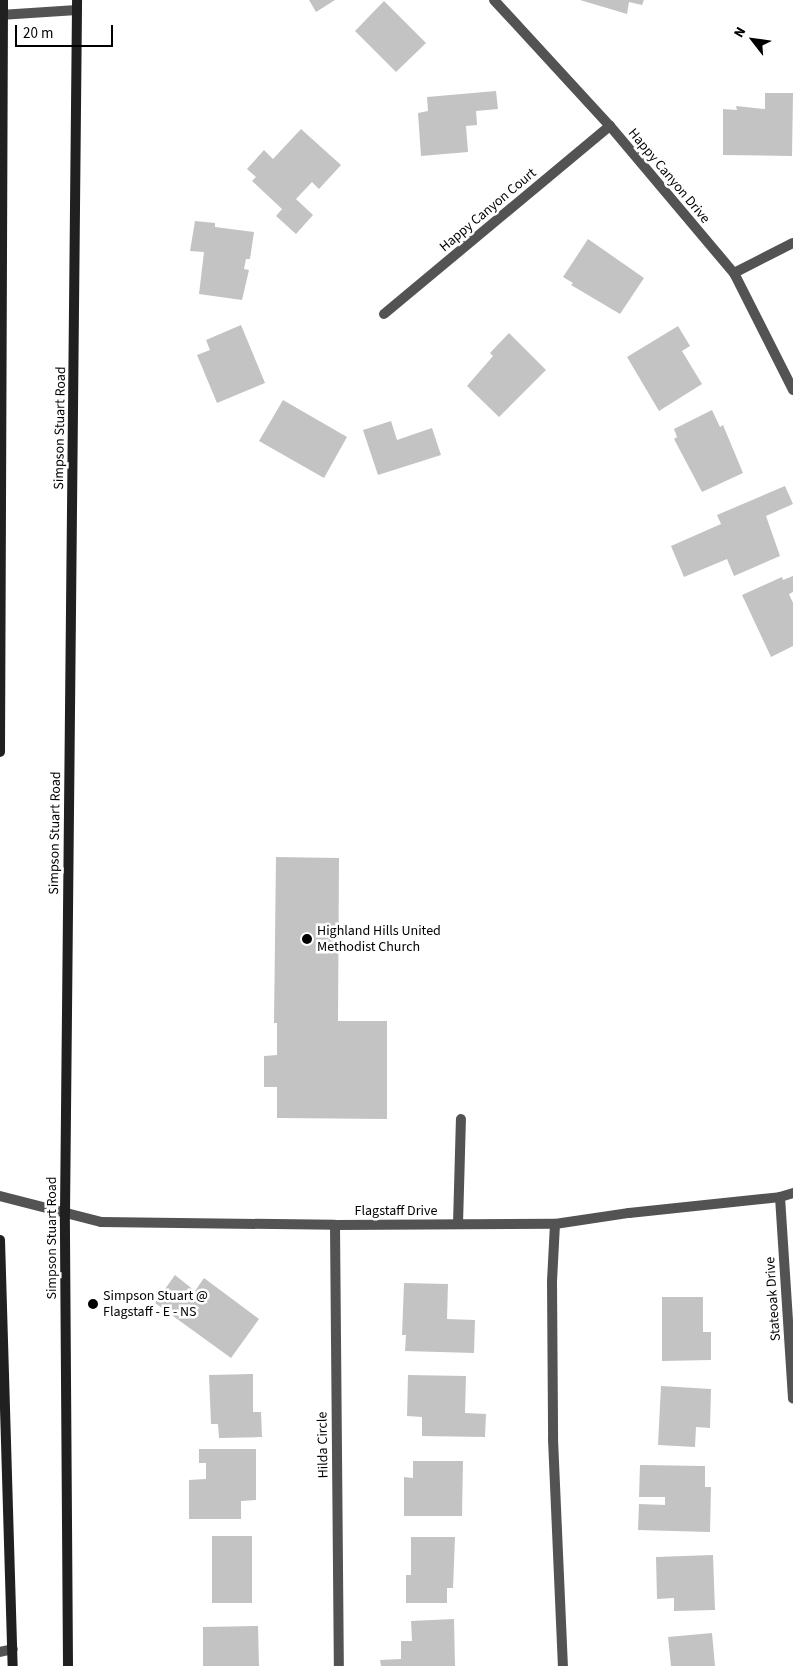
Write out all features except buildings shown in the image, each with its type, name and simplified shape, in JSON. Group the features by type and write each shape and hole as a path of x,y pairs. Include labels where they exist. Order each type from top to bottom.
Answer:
{"main road":[{"path":"0,752 2,0"},
{"name":"Simpson Stuart Road","path":"68,1666 65,1214 77,5"},
{"path":"0,1240 13,1666"}],"street":[{"name":"Happy Canyon Drive","path":"494,0 610,126 734,273 793,390"},
{"path":"1,15 77,5"},
{"name":"Happy Canyon Court","path":"384,314 610,126"},
{"path":"734,273 793,243"},
{"path":"458,1224 461,1119"},
{"name":"Flagstaff Drive","path":"0,1196 101,1222 335,1225 555,1224 628,1213 780,1197 793,1193"},
{"name":"Stateoak Drive","path":"780,1197 793,1399"},
{"path":"555,1224 552,1281 553,1439 563,1666"},
{"name":"Hilda Circle","path":"335,1225 339,1666"},
{"path":"0,1652 13,1649"}],"place":[{"name":"Highland Hills United Methodist Church","path":"307,939"},
{"name":"Simpson Stuart @ Flagstaff - E - NS","path":"93,1304"}]}
